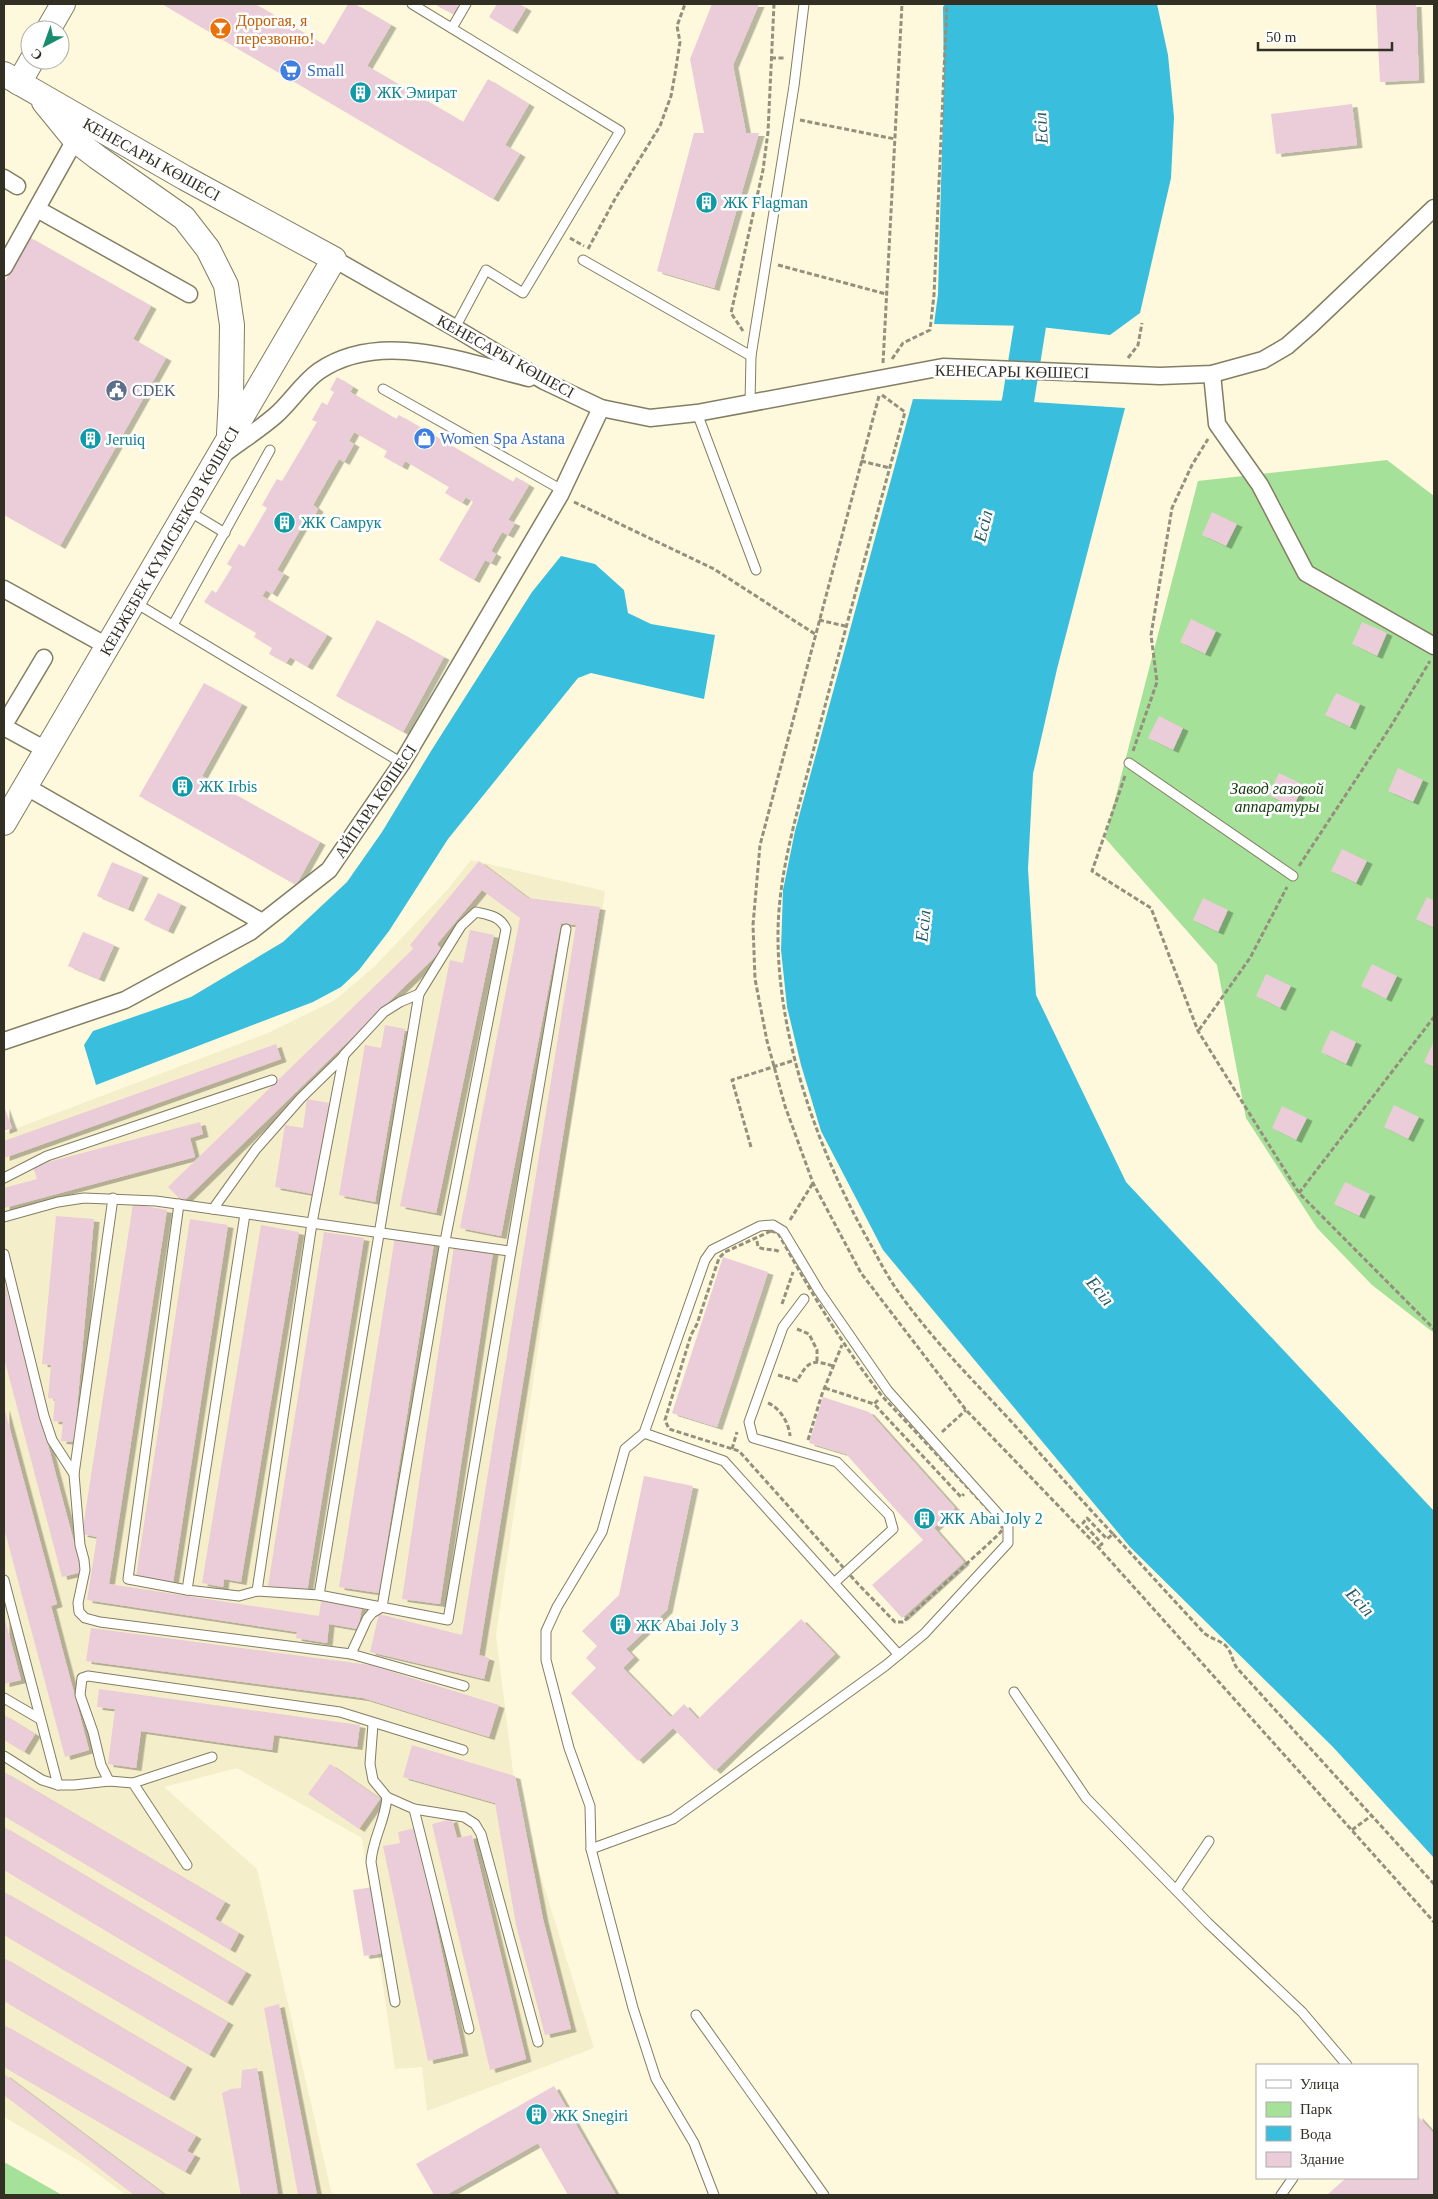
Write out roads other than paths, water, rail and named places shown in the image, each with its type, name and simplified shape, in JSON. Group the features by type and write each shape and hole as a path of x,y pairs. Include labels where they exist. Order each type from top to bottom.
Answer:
{"street":[{"path":"54,20 63,4"},
{"path":"11,79 21,70"},
{"name":"КЕНЕСАРЫ КӨШЕСІ","path":"11,79 334,259 544,381 601,408 650,418 697,413 944,367 1160,376 1212,374 1263,360 1287,346 1312,325 1434,208"},
{"path":"38,95 75,140 96,157 184,218 208,249 226,285 232,325 231,396 222,450"},
{"path":"4,267 75,140"},
{"path":"37,209 189,294"},
{"name":"КЕНЖЕБЕК КҮМІСБЕКОВ КӨШЕСІ","path":"4,823 334,259"},
{"path":"222,450 277,414 318,372 352,356 367,352 399,350 442,357 544,381"},
{"path":"1212,374 1217,424 1260,485 1306,573 1434,646"},
{"name":"АЙПАРА КӨШЕСІ","path":"4,1041 125,1000 250,932 329,870 402,763 561,493 601,408"},
{"path":"4,589 107,646"},
{"path":"44,658 4,726 46,750"},
{"path":"25,786 262,922"}],"lane":[{"path":"412,4 620,131 523,293 486,270 455,328"},
{"path":"452,28 466,4"},
{"path":"750,403 751,356 804,4"},
{"path":"583,260 751,356"},
{"path":"383,389 561,493"},
{"path":"697,413 756,570"},
{"path":"172,625 270,450"},
{"path":"187,510 225,533"},
{"path":"133,602 402,763"},
{"path":"1129,763 1292,876"},
{"path":"319,1594 419,994 448,945 476,912 496,917 503,923 506,929 444,1241 382,1607 372,1613 367,1619 351,1654"},
{"path":"178,1204 128,1579 187,1590 239,1596 257,1591 319,1594 448,1620 566,929"},
{"path":"213,1209 256,1149 301,1098 384,1012 400,1002 419,994"},
{"path":"257,1591 312,1223 344,1055"},
{"path":"4,1178 47,1156 272,1080"},
{"path":"4,1217 58,1202 84,1198 113,1198 178,1204 510,1251"},
{"path":"113,1198 74,1474 80,1545 85,1570 78,1603 79,1612 85,1618 100,1622 351,1654 464,1686"},
{"path":"187,1590 245,1214"},
{"path":"591,1849 673,1819 899,1654 924,1634 1008,1543 1008,1525 970,1488 932,1442 885,1394 782,1231 772,1225 760,1226 712,1250 705,1260 644,1433 625,1449 602,1532 557,1607 546,1630 546,1660 569,1748 590,1806 591,1849 633,2008 656,2079 694,2143 714,2195"},
{"path":"4,1254 44,1416 52,1440 74,1474"},
{"path":"804,1300 783,1327 749,1422 753,1438 837,1462 889,1515 893,1529 834,1583"},
{"path":"644,1433 724,1461 899,1654"},
{"path":"4,1580 58,1785"},
{"path":"110,1781 101,1765 93,1732 80,1695 82,1678 88,1676 340,1712 373,1724 463,1750"},
{"path":"1014,1692 1086,1798 1176,1890 1302,2012 1346,2064"},
{"path":"4,1698 40,1720"},
{"path":"373,1724 370,1764 373,1780 387,1797 414,1809 464,1817 475,1824 480,1834 538,2042"},
{"path":"4,1756 42,1780 58,1785 110,1781 133,1784 212,1757"},
{"path":"133,1784 187,1865"},
{"path":"387,1797 386,1815 372,1845 371,1862 395,2002"},
{"path":"414,1809 469,2029"},
{"path":"1176,1890 1209,1841"},
{"path":"696,2015 824,2195"},
{"path":"1281,2195 1292,2179"}],"water":[{"path":"945,4 1157,4 1168,55 1174,117 1171,178 1140,313 1110,335 1032,326 934,324 938,294 944,75 943,7"},
{"path":"913,399 1018,401 1125,408 1057,669 1033,774 1028,869 1036,995 1126,1182 1434,1511 1434,1858 1333,1747 1130,1547 883,1250 821,1131 801,1065 787,1007 781,950 783,890 795,831"},
{"path":"561,556 595,564 624,590 628,613 651,624 715,635 704,699 591,673 578,678 448,839 389,931 359,970 341,987 313,1002 96,1085 84,1045 93,1031 191,997 283,942 347,882 382,832 532,592"}],"waterway":[{"name":"Есіл","path":"1006,443 1018,401 1037,282"}],"place":[{"name":"Дорогая, я перезвоню!","path":"220,29"},
{"name":"Small","path":"291,70"},
{"name":"ЖК Эмират","path":"361,92"},
{"name":"ЖК Flagman","path":"707,202"},
{"name":"CDEK","path":"116,390"},
{"name":"Women Spa Astana","path":"424,438"},
{"name":"Jeruiq","path":"90,439"},
{"name":"ЖК Самрук","path":"285,522"},
{"name":"ЖК Irbis","path":"183,786"},
{"name":"ЖК Abai Joly 2","path":"924,1518"},
{"name":"ЖК Abai Joly 3","path":"620,1625"},
{"name":"ЖК Snegiri","path":"537,2115"}],"park label":[{"name":"Завод газовой аппаратуры","path":"1277,797"}]}
